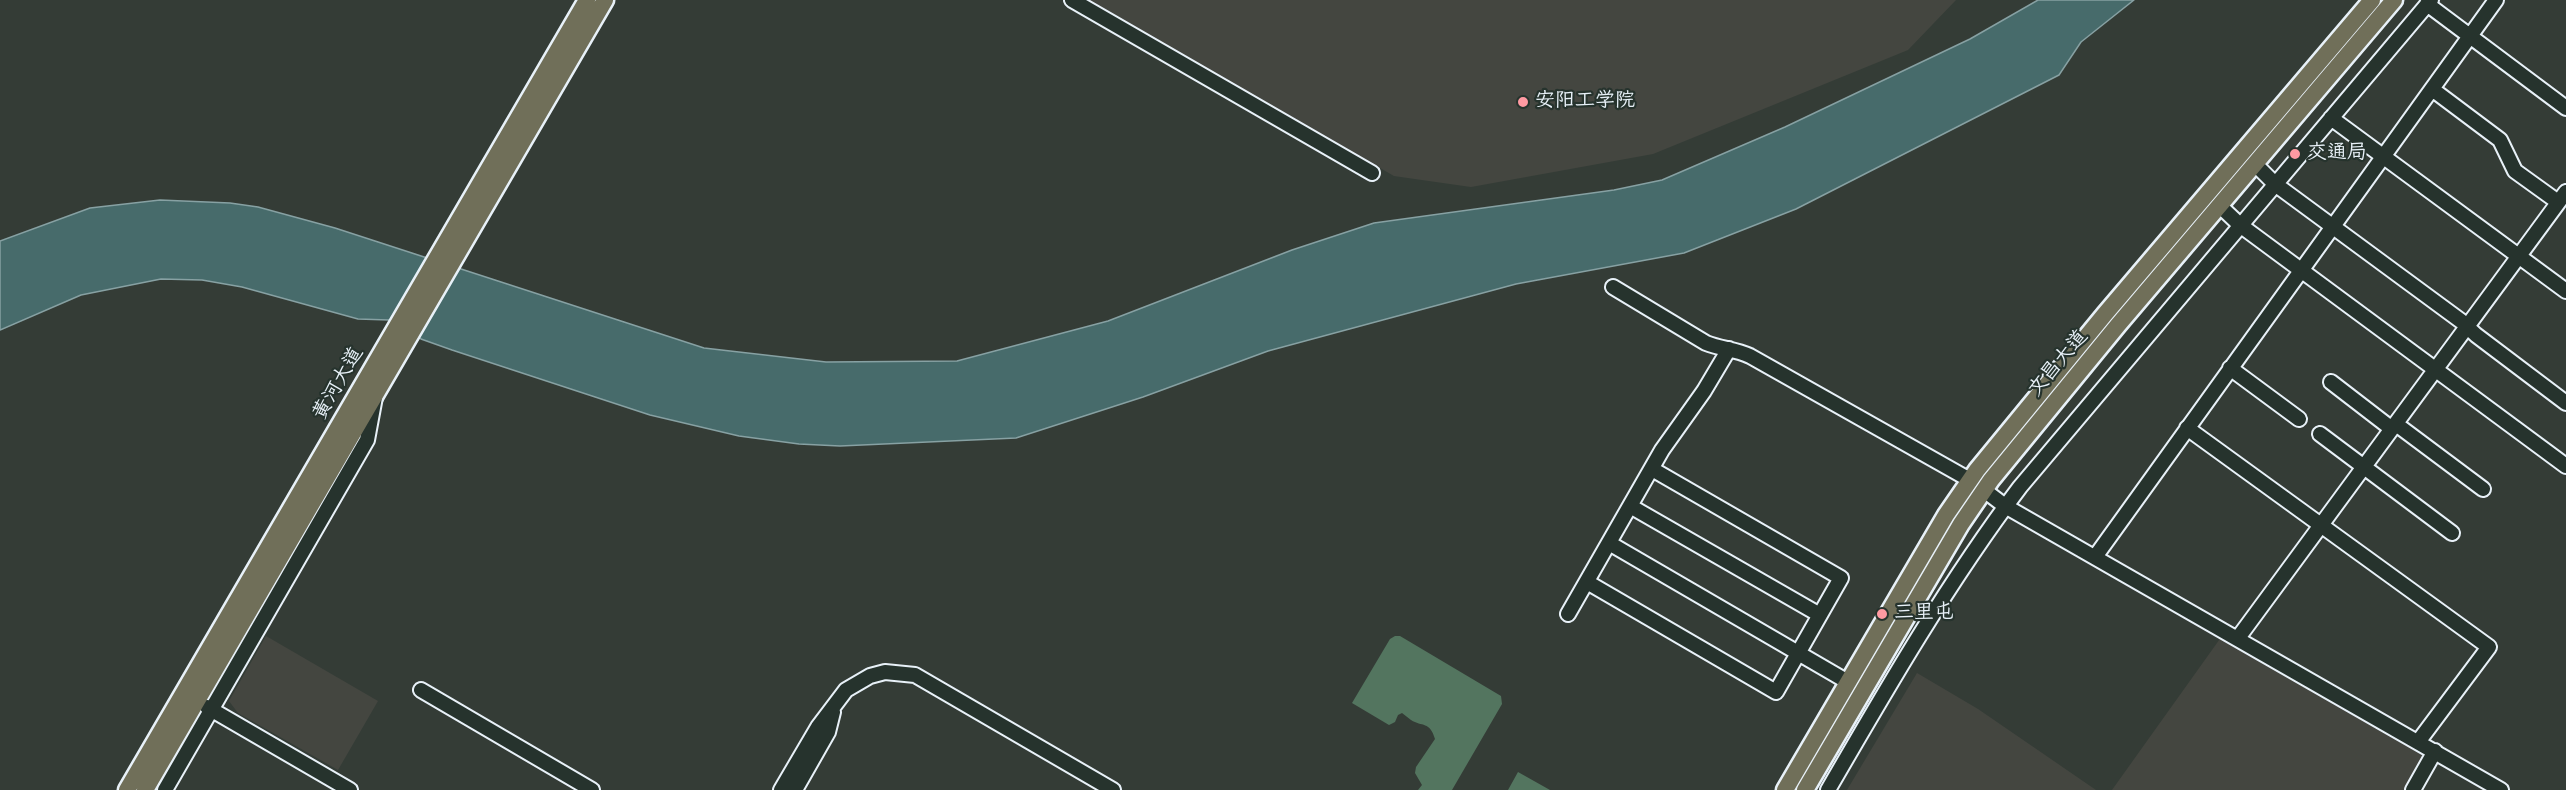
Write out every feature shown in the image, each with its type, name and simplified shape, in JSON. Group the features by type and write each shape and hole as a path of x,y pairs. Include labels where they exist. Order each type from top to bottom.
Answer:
{"main road":[{"name":"黄河大道","path":"128,790 400,337 587,0"},
{"name":"黄河大道","path":"445,259 604,0"},
{"name":"文昌大道","path":"1785,790 1946,515 1970,480 2113,305 2372,0"},
{"name":"文昌大道","path":"1805,790 1961,524 1984,490 2394,0"},
{"name":"黄河大道","path":"145,790 376,393 400,337"}],"street":[{"path":"1072,0 1372,173"},
{"path":"2095,557 2496,0"},
{"path":"1828,790 1877,706 2005,506 2429,2 2470,36 2566,108"},
{"path":"2238,638 2562,197 2515,171 2500,141 2432,89"},
{"path":"2331,118 2566,291"},
{"path":"2255,164 2275,184 2566,403"},
{"path":"2220,206 2240,225 2566,466"},
{"path":"1613,287 1706,343 1750,356 1970,480"},
{"path":"1569,614 1652,469 1729,349"},
{"path":"2230,368 2299,419"},
{"path":"2331,382 2483,489"},
{"path":"165,790 367,440 376,393"},
{"path":"2187,428 2488,647 2418,742"},
{"path":"2320,434 2452,533"},
{"path":"1587,582 1776,692 1841,578 1652,469"},
{"path":"1984,490 2005,506 2418,742 2492,788"},
{"path":"1630,506 1820,615"},
{"path":"1609,543 1848,682"},
{"path":"782,790 818,727 846,690 870,676 899,672 915,675 1113,790"},
{"path":"421,690 592,790"},
{"path":"196,701 350,790"},
{"path":"795,790 828,732 834,707"},
{"path":"2413,790 2435,752"}],"shaded area":[{"name":"安阳工学院","path":"1089,0 1956,0 1908,50 1653,154 1471,187 1394,176"},
{"path":"266,636 378,701 338,770 238,713 229,701"},
{"path":"2222,636 2430,756 2408,790 2112,790"},
{"path":"1917,673 1978,709 2096,790 1847,790"}],"green space":[{"path":"1400,636 1501,696 1502,704 1452,790 1418,790 1422,785 1415,773 1416,767 1435,739 1431,729 1402,713 1398,715 1395,722 1389,725 1352,703 1390,639"},
{"path":"1518,772 1550,790 1508,790"}],"water":[{"path":"2038,0 2134,0 2081,42 2059,75 1796,209 1684,253 1516,284 1268,351 1143,397 1016,438 840,446 799,444 739,436 650,415 452,350 421,339 401,324 389,320 358,319 242,287 202,280 161,279 81,295 0,330 0,241 90,208 160,200 230,203 258,207 335,228 704,348 826,362 957,361 1108,321 1292,250 1374,223 1614,190 1662,180 1785,127 1970,39"}],"place":[{"name":"安阳工学院","path":"1523,102"},
{"name":"交通局","path":"2295,154"},
{"name":"三里屯","path":"1882,614"}]}
